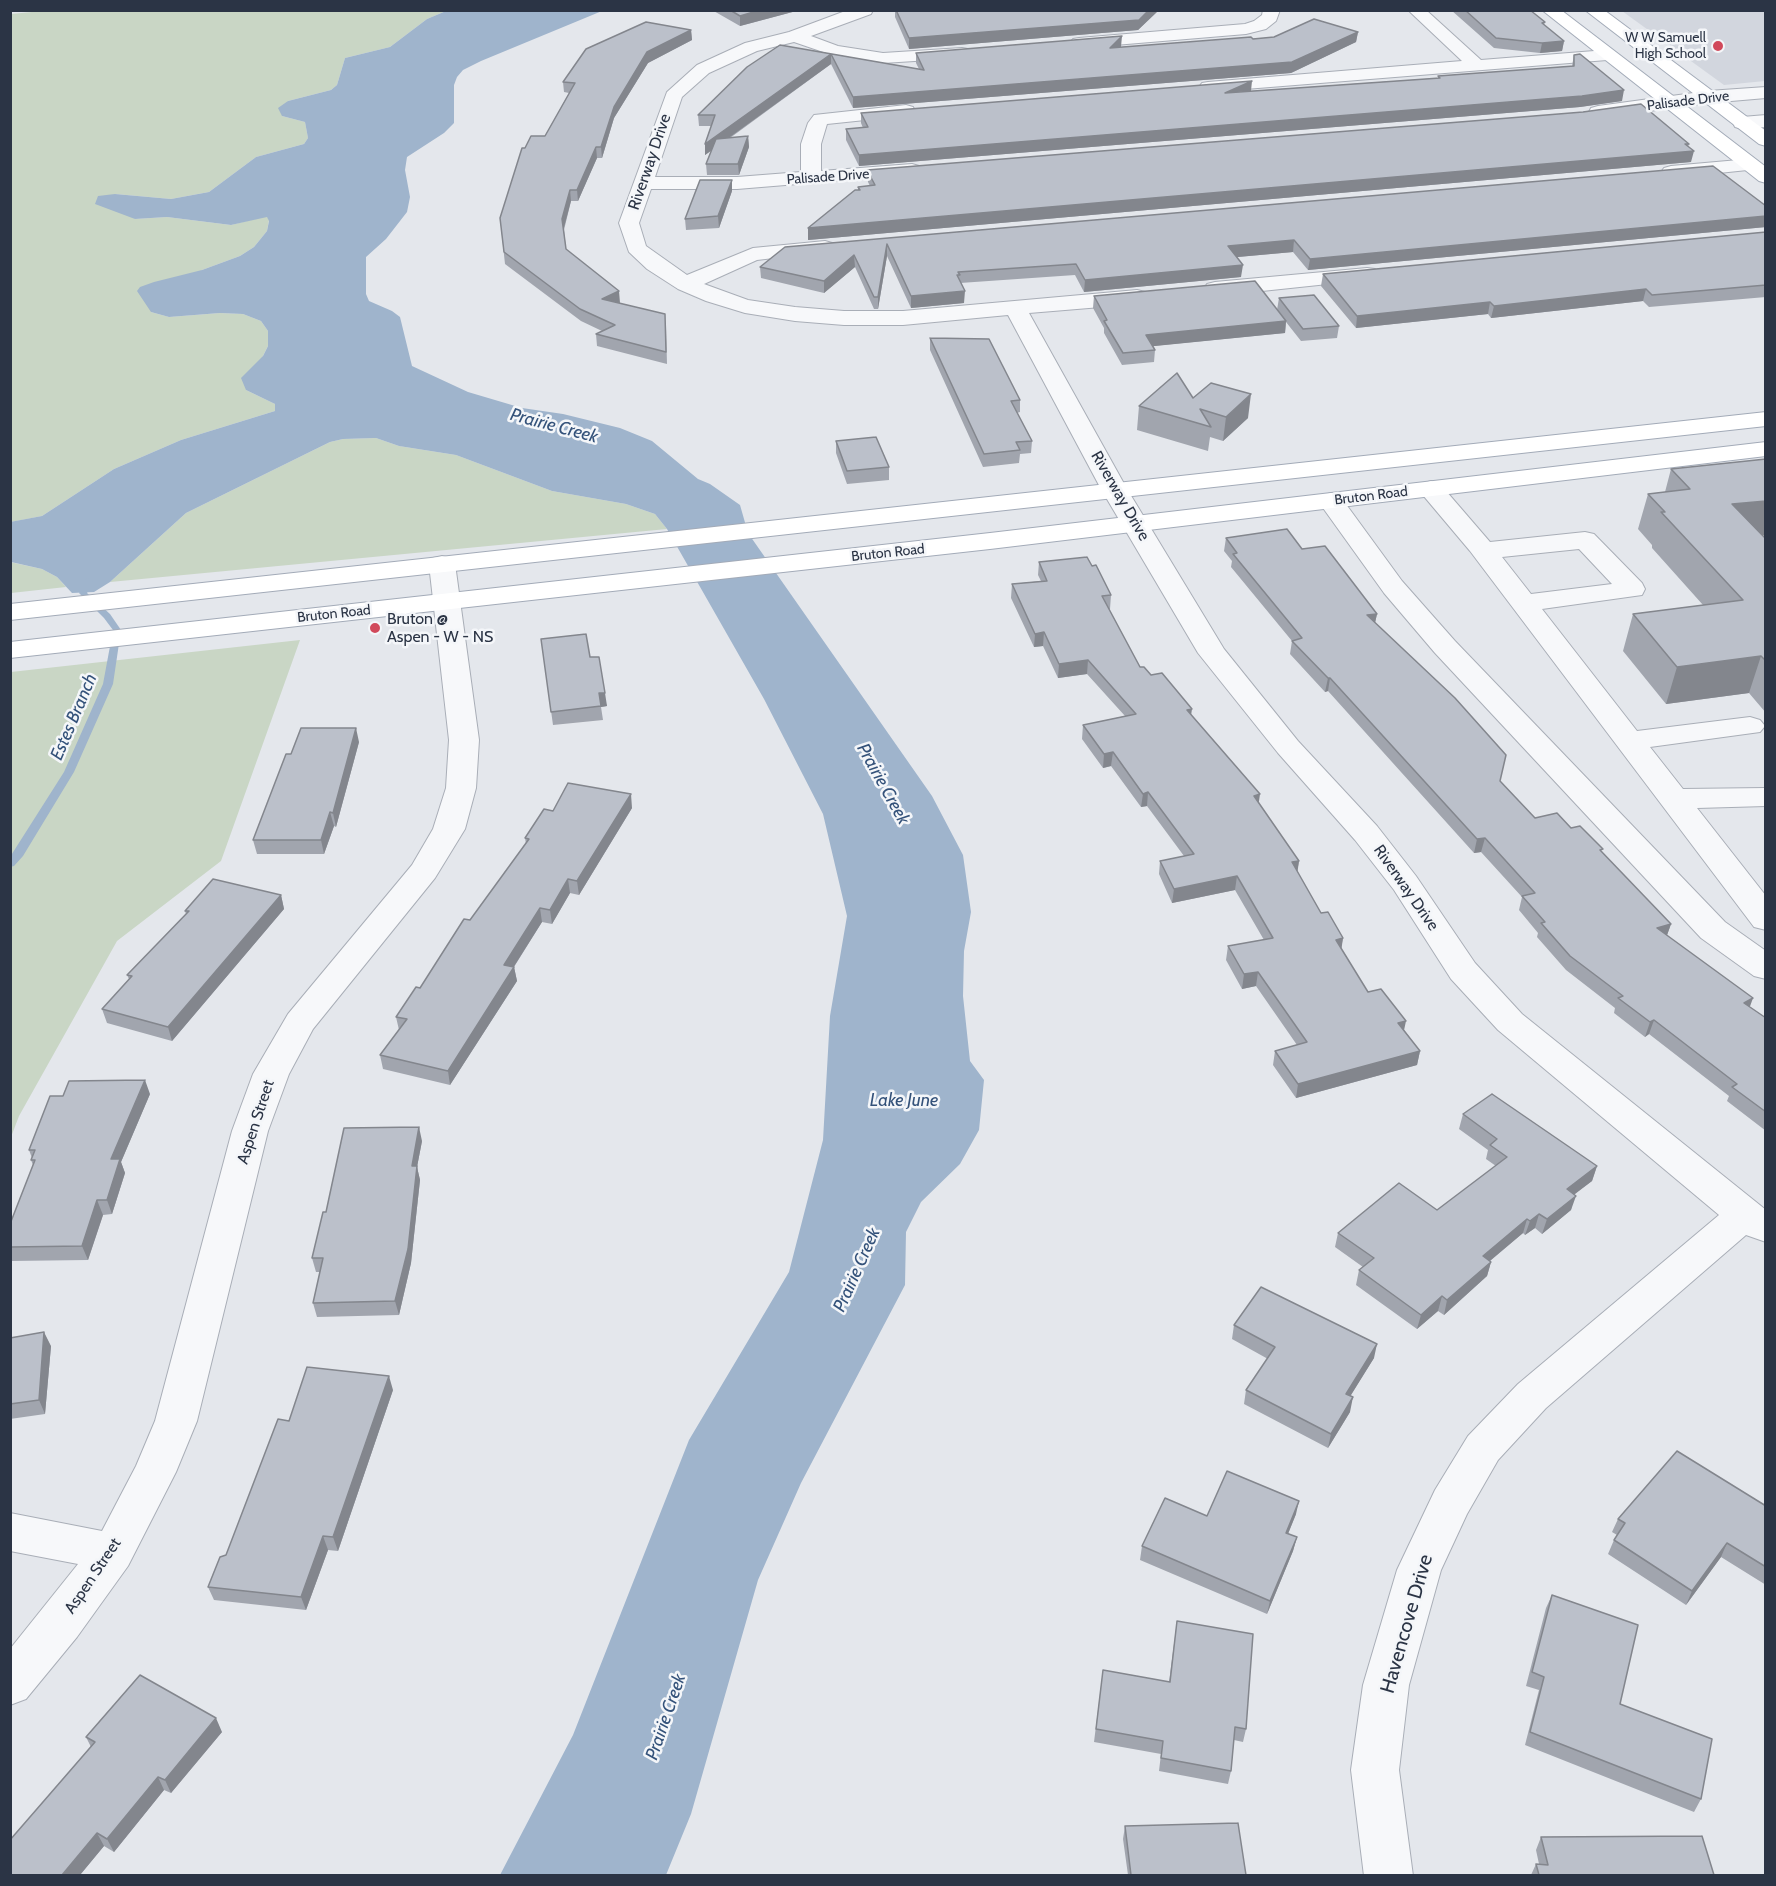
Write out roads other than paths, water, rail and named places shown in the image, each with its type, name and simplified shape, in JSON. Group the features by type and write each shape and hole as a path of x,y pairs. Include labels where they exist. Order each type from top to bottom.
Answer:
{"main road":[{"path":"1550,10 1758,171"},
{"path":"1593,10 1766,140"},
{"path":"1731,150 1766,148"},
{"path":"10,612 1766,419"},
{"name":"Bruton Road","path":"10,650 849,557 1766,449"}],"street":[{"name":"Riverway Drive","path":"865,10 795,36 751,47 703,69 683,85 673,96 628,223 636,248 655,264 686,284 745,306 844,318 903,318 1016,309 1114,489 1212,653 1288,747 1366,833 1405,883 1463,971 1510,1022 1755,1222"},
{"path":"1062,45 1246,30 1260,25 1270,17 1272,10"},
{"path":"1416,10 1477,66"},
{"path":"1174,35 1196,17"},
{"path":"795,36 835,51 883,58 983,51"},
{"path":"1192,88 1607,55"},
{"name":"Palisade Drive","path":"1580,115 1708,97 1766,92"},
{"path":"811,178 811,144 817,123 821,119 919,110"},
{"path":"1742,123 1766,121"},
{"name":"Palisade Drive","path":"642,183 737,183 929,168"},
{"path":"1656,173 1758,171"},
{"path":"686,284 753,254 846,245"},
{"path":"1194,291 1384,272"},
{"path":"1016,309 1158,295"},
{"path":"1431,489 1483,551 1766,919"},
{"path":"1331,501 1393,587 1445,647 1713,930 1766,968"},
{"path":"1483,551 1585,540 1632,589 1523,603"},
{"name":"Aspen Street","path":"10,1684 61,1623 113,1552 155,1472 176,1421 250,1131 271,1074 300,1022 424,871 449,829 461,788 464,740 442,564"},
{"path":"1629,741 1750,726"},
{"path":"1673,799 1766,797"},
{"name":"Havencove Drive","path":"1389,1875 1376,1770 1386,1685 1419,1570 1450,1503 1483,1448 1532,1396 1755,1222"},
{"path":"10,1532 113,1552"}],"water":[{"name":"Lake June","path":"446,11 602,11 481,61 463,70 457,77 454,85 454,123 444,133 407,157 405,170 410,197 407,212 386,239 366,257 366,294 369,301 400,317 412,366 468,392 522,408 563,414 620,428 652,441 698,479 710,484 740,505 748,533 932,796 963,855 971,912 964,951 963,996 970,1061 984,1080 979,1130 960,1164 921,1202 906,1232 905,1285 801,1483 758,1580 691,1814 666,1875 500,1875 573,1735 689,1440 789,1272 823,1140 830,1016 847,916 823,814 764,699 667,529 655,514 626,504 552,491 456,455 399,446 376,438 343,439 330,442 186,513 110,582 94,592 72,593 57,577 42,569 11,562 10,522 42,516 114,469 181,440 275,411 275,404 246,390 241,378 263,356 268,346 268,331 261,321 243,314 220,313 169,317 151,312 137,291 140,287 154,282 202,270 240,256 254,247 267,231 269,221 267,217 231,225 167,217 135,219 95,204 98,196 115,194 171,199 209,192 256,157 304,144 308,138 305,122 282,116 278,108 288,101 331,90 337,85 345,58 390,47 427,19"}],"waterway":[{"name":"Estes Branch","path":"10,864 19,854 69,772 108,684 117,630 107,616 83,593 89,581"}],"place":[{"name":"W W Samuell High School","path":"1718,46"},
{"name":"Bruton @ Aspen - W - NS","path":"375,628"}],"water label":[{"name":"Prairie Creek","path":"554,426"},
{"name":"Prairie Creek","path":"883,784"},
{"name":"Prairie Creek","path":"857,1270"},
{"name":"Prairie Creek","path":"666,1717"}]}
